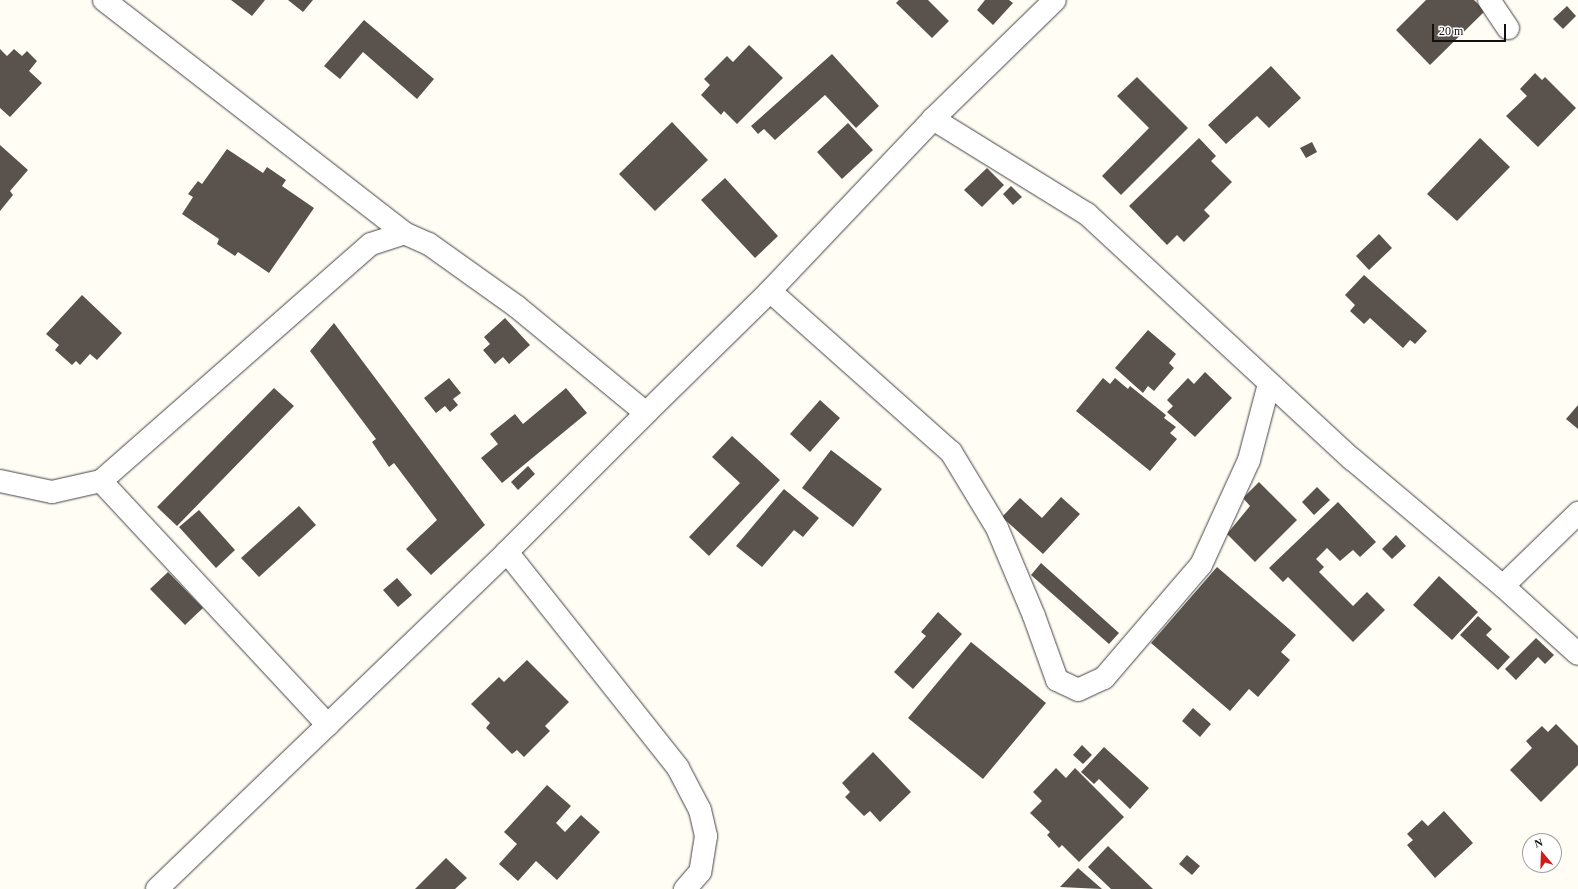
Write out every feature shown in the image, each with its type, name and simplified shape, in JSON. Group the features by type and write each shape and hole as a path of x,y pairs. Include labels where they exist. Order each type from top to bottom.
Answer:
{"street":[{"path":"104,0 404,233 429,244 516,306 646,413"},
{"path":"157,889 507,552 770,291 933,119 1055,0"},
{"path":"1489,0 1508,28"},
{"path":"933,119 1087,214 1269,384 1352,459 1504,586 1578,654"},
{"path":"0,481 52,492 101,481 372,244 404,233"},
{"path":"770,291 950,452 997,528 1034,616 1057,680 1078,690 1104,678 1201,565 1249,460 1269,384"},
{"path":"101,481 328,725"},
{"path":"1504,586 1578,513"},
{"path":"507,552 678,768 700,810 706,836 700,872 685,889"}],"building":[{"path":"231,0 265,0 252,16"},
{"path":"288,0 313,0 303,12"},
{"path":"899,0 928,0 949,21 932,38 896,3"},
{"path":"985,0 1009,0 1013,3 993,25 977,10"},
{"path":"1426,0 1474,0 1485,11 1430,65 1396,30"},
{"path":"1567,6 1576,16 1563,29 1553,19"},
{"path":"364,20 434,79 417,99 363,52 340,79 324,66"},
{"path":"749,45 783,78 737,124 724,111 721,115 701,95 710,85 704,79 727,56 733,62"},
{"path":"0,49 7,56 14,49 22,56 27,51 37,61 29,71 42,83 10,117 0,108"},
{"path":"832,54 879,106 856,128 825,95 775,140 764,129 758,134 751,126"},
{"path":"1271,66 1301,98 1269,128 1257,116 1226,144 1208,125"},
{"path":"1535,73 1542,80 1545,77 1576,108 1538,147 1506,116 1527,96 1520,89"},
{"path":"1137,77 1188,128 1121,195 1102,176 1149,128 1117,96"},
{"path":"672,122 708,160 655,211 619,174"},
{"path":"848,123 873,150 842,179 817,152"},
{"path":"1199,138 1216,156 1211,161 1232,182 1204,210 1210,216 1184,242 1177,235 1167,245 1129,206"},
{"path":"1480,138 1510,167 1457,221 1427,194"},
{"path":"1312,142 1317,152 1306,158 1300,148"},
{"path":"0,145 28,170 10,191 13,195 0,211"},
{"path":"227,149 263,173 267,167 286,180 282,186 314,208 269,273 238,252 235,256 217,244 219,239 182,214 193,197 188,194 198,181 202,184"},
{"path":"987,168 1004,185 982,207 964,190"},
{"path":"725,178 778,236 755,258 701,200"},
{"path":"1011,186 1022,197 1013,205 1003,194"},
{"path":"1379,234 1392,248 1369,270 1356,256"},
{"path":"1364,275 1427,331 1415,344 1410,340 1403,348 1370,318 1364,324 1350,311 1355,305 1345,295"},
{"path":"82,295 122,333 97,360 90,354 80,365 76,361 72,365 55,350 59,345 46,334"},
{"path":"505,318 530,345 509,364 503,357 495,364 483,350 490,344 484,337"},
{"path":"334,323 485,525 431,575 406,549 437,520 394,463 389,467 372,442 376,439 310,351"},
{"path":"1148,330 1176,354 1169,363 1174,368 1154,391 1148,386 1143,393 1115,368"},
{"path":"1205,372 1232,398 1195,437 1167,412 1173,406 1167,400 1188,378 1194,384"},
{"path":"449,378 461,393 453,399 458,405 450,412 445,406 436,413 424,398"},
{"path":"1103,378 1110,384 1115,378 1128,389 1130,386 1166,415 1164,418 1176,427 1170,433 1177,439 1150,471 1076,411"},
{"path":"274,388 294,406 177,526 157,507"},
{"path":"566,388 587,413 502,483 481,458 498,444 490,434 515,414 523,424"},
{"path":"820,400 840,418 810,452 790,434"},
{"path":"1578,405 1578,429 1566,419"},
{"path":"732,436 780,480 709,556 689,537 740,483 712,457"},
{"path":"831,450 882,489 853,527 802,488"},
{"path":"528,466 535,474 518,490 511,482"},
{"path":"1259,482 1297,520 1255,562 1227,534 1250,506 1243,498"},
{"path":"1317,487 1330,500 1314,515 1302,502"},
{"path":"784,489 819,518 803,537 794,530 762,567 736,546"},
{"path":"1061,497 1080,514 1043,554 1002,517 1020,498 1042,518"},
{"path":"1338,502 1376,542 1360,557 1353,550 1340,561 1327,548 1316,559 1324,567 1319,572 1353,606 1367,592 1385,610 1353,642 1288,577 1283,582 1269,568"},
{"path":"299,506 316,525 259,577 241,558"},
{"path":"199,510 235,550 216,568 179,527"},
{"path":"1396,535 1406,546 1392,559 1382,549"},
{"path":"1041,563 1119,633 1109,644 1031,575"},
{"path":"1217,567 1296,635 1281,652 1290,660 1258,697 1249,689 1230,711 1151,643"},
{"path":"168,572 203,608 185,625 150,589"},
{"path":"1439,576 1478,612 1452,640 1413,605"},
{"path":"397,578 412,595 398,607 383,590"},
{"path":"938,612 962,634 913,689 894,672 926,636 921,632"},
{"path":"1478,616 1492,629 1486,635 1510,657 1498,670 1460,635"},
{"path":"1536,638 1554,655 1545,664 1538,657 1516,680 1505,669"},
{"path":"971,642 1046,703 983,779 908,718"},
{"path":"527,660 569,702 545,726 550,731 524,757 517,750 512,754 486,728 490,723 471,704 499,677 504,682"},
{"path":"1193,708 1211,724 1200,737 1182,721"},
{"path":"1556,724 1578,746 1578,765 1541,802 1510,770 1532,748 1526,741 1542,726 1548,732"},
{"path":"1082,745 1092,755 1083,764 1073,755"},
{"path":"1104,747 1149,788 1130,809 1099,779 1094,784 1081,772"},
{"path":"873,752 911,792 880,822 870,811 864,816 845,797 850,792 842,783"},
{"path":"1056,768 1066,778 1075,768 1124,817 1079,862 1062,845 1059,848 1047,835 1050,832 1030,813 1042,801 1033,792"},
{"path":"547,785 571,806 556,823 565,832 581,815 600,832 557,880 536,861 518,881 499,864 517,844 504,832"},
{"path":"1444,811 1473,843 1435,878 1407,845 1413,840 1407,834 1422,820 1428,826"},
{"path":"1108,846 1153,889 1111,889 1088,867"},
{"path":"1187,855 1200,866 1192,875 1179,864"},
{"path":"446,858 467,878 455,889 415,889"},
{"path":"1078,868 1102,889 1060,887"}]}
